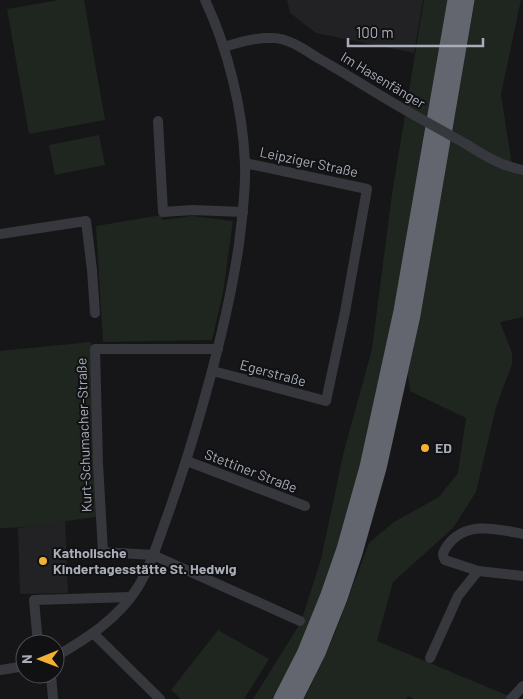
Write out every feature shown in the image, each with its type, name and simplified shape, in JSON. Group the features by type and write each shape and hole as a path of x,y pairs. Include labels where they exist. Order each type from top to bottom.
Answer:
{"highway":[{"path":"281,699 304,654 328,594 344,549 367,467 401,311 455,0"},
{"path":"295,699 318,653 340,598 356,552 379,468 413,315 467,0"}],"street":[{"path":"65,651 94,634 122,608 138,587 153,555 187,461 218,349 231,292 243,212 245,163 241,121 224,47 205,0"},
{"name":"Im Hasenfänger","path":"224,47 262,38 286,41 322,60 493,161 511,168 523,170"},
{"path":"158,121 163,212 193,210 243,212"},
{"name":"Leipziger Straße","path":"245,163 366,189 345,312 326,401"},
{"path":"0,234 86,221 95,313"},
{"name":"Kurt-Schumacher-Straße","path":"103,552 98,464 95,349 218,349"},
{"name":"Egerstraße","path":"212,371 326,401"},
{"name":"Stettiner Straße","path":"187,461 305,506"},
{"path":"523,534 490,528 473,528 452,540 443,553 445,560 478,571 523,576"},
{"path":"81,554 103,552 153,555 300,621"},
{"path":"430,658 458,596 478,571"},
{"path":"37,634 34,600 130,597"},
{"path":"94,634 160,699"},
{"path":"0,670 15,668"},
{"path":"52,684 53,699"},
{"path":"511,699 523,686"}],"shaded area":[{"path":"59,0 84,0 105,120 29,134 7,9"},
{"path":"287,0 423,0 414,53 316,33 290,13"},
{"path":"424,0 450,0 388,351 346,525 324,590 300,650 275,699 253,699 301,622 321,559 344,451 372,349 392,194"},
{"path":"475,0 521,0 501,94 513,172 523,175 523,317 500,322 512,353 512,364 496,407 476,492 453,528 393,582 377,641 516,699 414,699 408,696 406,699 304,699 333,638 369,543 394,522 439,497 458,473 466,418 410,391 407,368"},
{"path":"99,135 105,165 55,175 49,145"},
{"path":"162,215 162,220 192,216 233,221 223,293 212,340 103,342 96,226"},
{"path":"91,342 98,517 25,527 0,528 0,351"},
{"name":"Katholische Kindertagesstätte St. Hedwig","path":"65,520 68,593 20,594 18,528"},
{"path":"218,630 269,659 244,699 181,699 171,690"}],"place":[{"name":"ED","path":"425,448"},
{"name":"Katholische Kindertagesstätte St. Hedwig","path":"43,561"}]}
